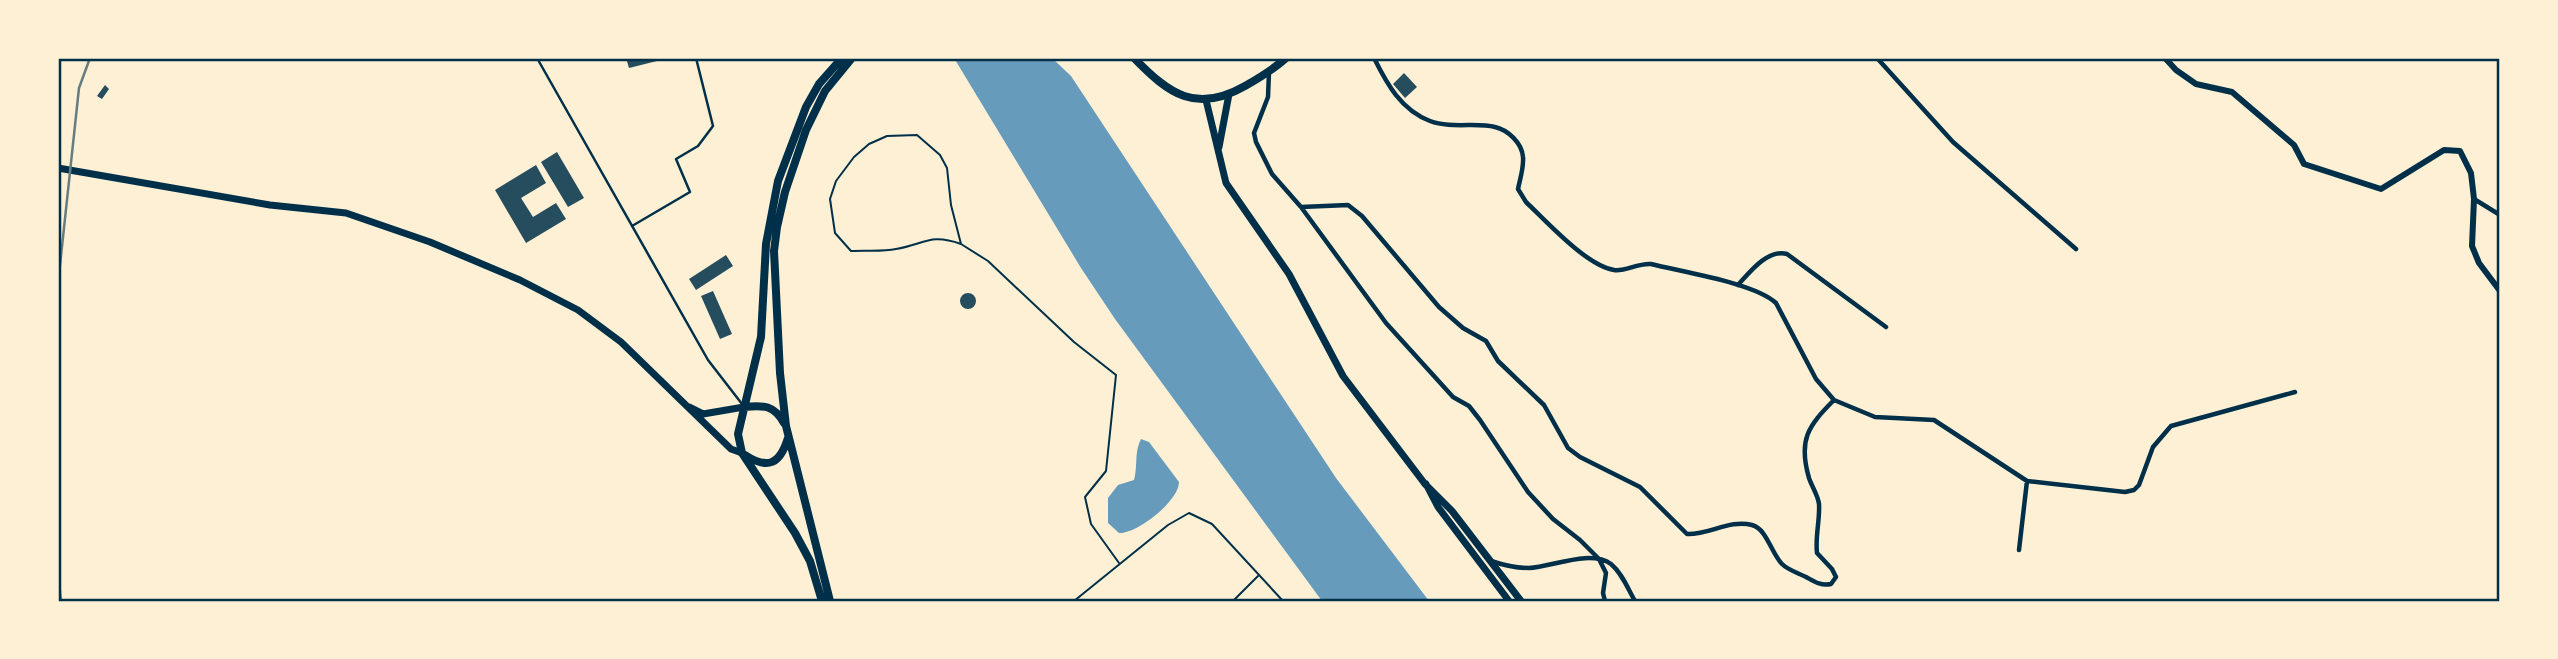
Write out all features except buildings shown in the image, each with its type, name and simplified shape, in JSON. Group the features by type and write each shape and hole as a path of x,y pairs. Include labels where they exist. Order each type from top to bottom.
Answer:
{"highway":[{"path":"822,601 810,561 742,453 738,434 761,337 766,244 778,181 806,107 819,84 842,58"},
{"path":"830,601 788,438 774,275 777,227 785,192 806,130 825,91 852,58"},
{"path":"1135,58 1174,93 1206,100 1229,94 1286,58"},
{"path":"744,407 766,405 777,411 786,426"},
{"path":"742,453 758,464 768,464 778,459 788,438"}],"main road":[{"path":"1218,151 1229,94"},
{"path":"1206,100 1226,183 1289,274 1343,376 1425,484 1452,511 1521,601"},
{"path":"58,168 270,205 346,213 430,242 520,280 578,310 621,342 731,449 742,453"},
{"path":"682,404 704,414 744,407"},
{"path":"1425,484 1438,508 1508,601"}],"street":[{"path":"1374,58 1386,81 1405,107 1430,122 1461,127 1494,127 1514,138 1521,148 1523,159 1518,189 1526,202 1596,265 1617,271 1639,263 1651,264 1738,285 1770,297 1776,303 1816,379 1834,400 1875,417 1934,420 2026,481 2125,492 2134,490 2140,485 2153,447 2171,426 2295,392"},
{"path":"1877,58 1953,142 2076,249"},
{"path":"2165,58 2176,70 2196,84 2232,92 2294,145 2304,164 2381,189 2444,150 2460,152 2471,173 2474,199 2472,246 2479,264 2500,290"},
{"path":"1269,71 1268,97 1254,133 1272,174 1301,207 1385,323 1453,397 1469,406 1528,492 1553,519 1599,559 1606,573 1603,593 1605,601"},
{"path":"2474,199 2500,215"},
{"path":"1301,207 1348,205 1362,216 1439,307 1463,328 1486,341 1498,361 1544,405 1568,447 1580,457 1640,487 1687,534 1700,535 1731,524 1753,525 1763,532 1771,550 1784,566 1822,586 1831,584 1836,577 1817,554 1818,499 1809,477 1805,451 1806,434 1818,416 1834,400"},
{"path":"1738,285 1772,254 1787,254 1886,327"},
{"path":"2019,550 2026,481"},
{"path":"1490,561 1527,568 1570,559 1599,559 1610,563 1622,577 1635,601"}],"lane":[{"path":"537,58 708,360 744,407"},
{"path":"632,226 690,192 676,159 698,146 713,126 696,58"}],"path":[{"path":"961,244 951,205 947,168 940,155 917,135 887,136 869,144 853,157 836,181 830,199 835,233 851,251 897,249 929,239 946,239 961,244 988,261 1074,342 1116,375 1105,471 1085,497 1091,524 1119,563"},
{"path":"1074,601 1168,525 1189,513 1212,524 1283,601"},
{"path":"1233,601 1259,575"}],"water":[{"path":"954,58 1052,58 1071,76 1336,478 1429,601 1322,601 1115,319 1081,268"},
{"path":"1141,439 1149,442 1179,482 1172,498 1156,515 1136,528 1119,533 1108,523 1108,498 1118,485 1134,480"}],"railway":[{"path":"58,284 79,88 90,58"},
{"path":"58,573 61,601"}]}
